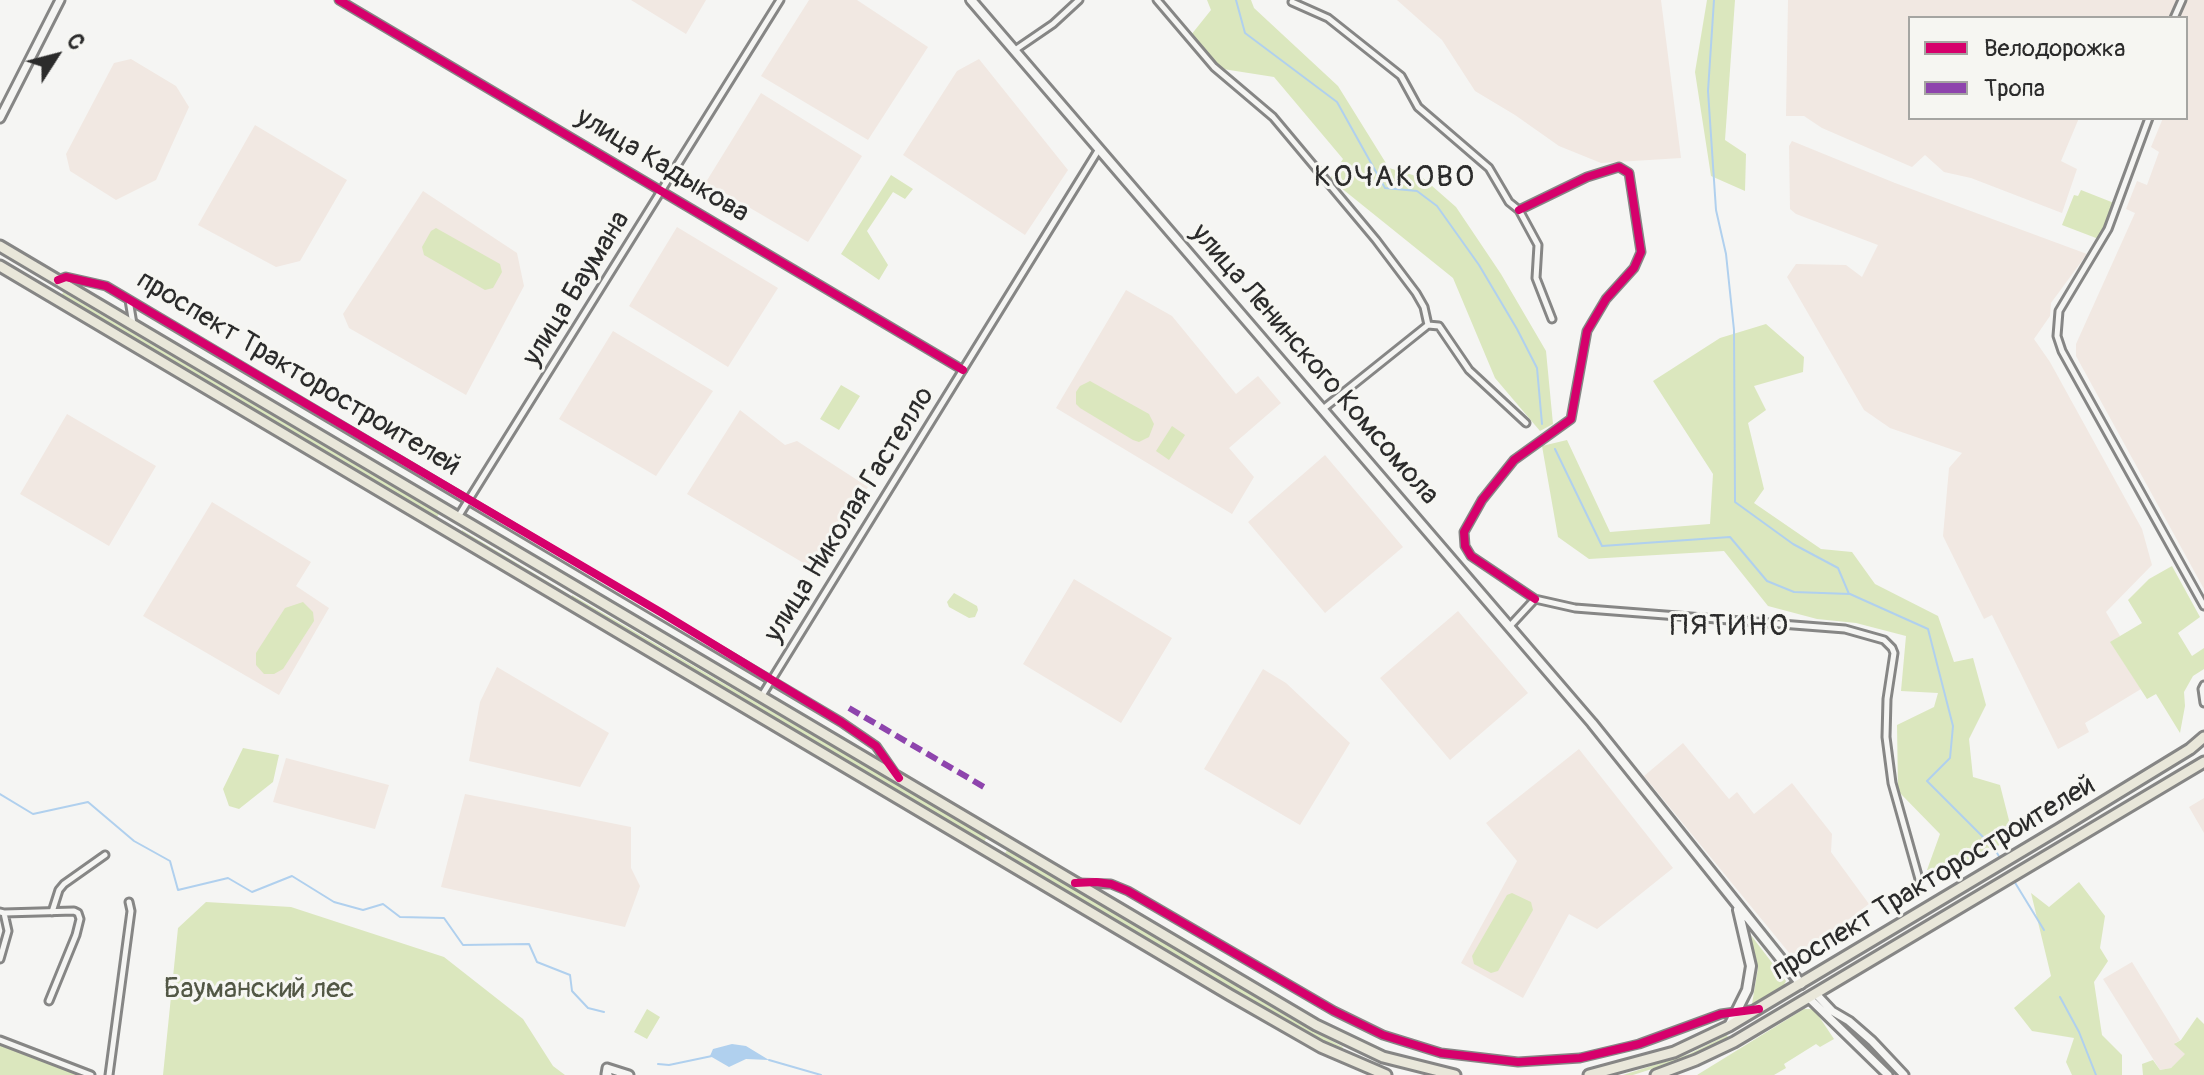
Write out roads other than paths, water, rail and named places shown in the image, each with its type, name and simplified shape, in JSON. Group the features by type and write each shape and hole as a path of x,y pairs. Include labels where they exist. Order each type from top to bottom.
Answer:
{"main road":[{"name":"улица Ленинского Комсомола","path":"971,0 1510,626 1615,751 1801,984"},
{"name":"проспект Тракторостроителей","path":"0,246 1347,1041 1409,1065 1455,1075"},
{"name":"проспект Тракторостроителей","path":"0,266 1294,1032 1351,1062 1386,1075"},
{"path":"450,532 458,517"},
{"name":"проспект Тракторостроителей","path":"1589,1075 1674,1052 1729,1026 1954,893 2190,749 2204,737"},
{"name":"проспект Тракторостроителей","path":"1656,1075 1720,1049 1813,996 2204,762"},
{"path":"985,850 994,835"},
{"path":"1729,1026 1747,990 1751,966 1735,902"},
{"path":"1801,984 1813,996"}],"street":[{"path":"0,118 60,0"},
{"name":"улица Кадыкова","path":"339,0 963,370"},
{"name":"улица Баумана","path":"458,517 780,0"},
{"path":"1015,50 1053,24 1079,0"},
{"path":"1157,0 1214,67 1273,117 1393,261 1479,381 1526,423"},
{"path":"1292,2 1328,18 1401,76 1418,107 1489,168 1509,202 1519,210 1538,245 1536,278 1552,319"},
{"path":"2148,120 2108,229 2059,311 2057,336 2069,364 2204,606"},
{"name":"улица Николая Гастелло","path":"761,697 1099,149"},
{"path":"1519,210 1587,177 1619,167 1629,173 1641,252 1634,268 1606,299 1587,331 1571,419 1514,460 1482,500 1464,532 1465,546 1471,556 1535,599 1575,608 1845,629 1884,640 1894,653 1887,699 1886,737 1892,783 1919,879"},
{"name":"проспект Тракторостроителей","path":"58,280 66,277 98,283 469,500 841,722 876,746 899,778"},
{"path":"129,300 133,325"},
{"path":"1424,307 1428,325"},
{"path":"1323,409 1428,325 1439,326"},
{"path":"1510,626 1535,599"},
{"path":"2204,685 2204,703"},
{"path":"52,912 64,884 105,855"},
{"path":"1075,883 1111,884 1334,1011 1383,1035 1441,1053 1518,1062 1580,1058 1620,1050 1721,1014 1759,1009"},
{"path":"109,1075 131,911 129,902"},
{"path":"0,959 8,937 2,913 74,911 80,919 49,1001"},
{"path":"1813,996 1888,1075"},
{"path":"1813,996 1872,1041 1904,1075"},
{"path":"0,1040 91,1075"},
{"path":"607,1073 629,1075"}],"water":[{"path":"732,1044 746,1046 769,1060 746,1059 729,1067 710,1056 713,1049"}],"waterway":[{"path":"1236,0 1245,33 1337,102 1385,188 1417,191 1437,206 1479,265 1537,368 1542,424"},
{"path":"1714,0 1708,91 1716,210 1726,254 1734,330 1735,502 1793,544 1838,568 1849,594"},
{"path":"1555,449 1602,546 1730,537 1767,581 1794,592 1850,594 1928,629 1953,726 1950,758 1927,781 1994,848 2000,858"},
{"path":"0,794 33,814 88,802 134,841 170,861 178,890 228,878 252,892 292,876 334,902 363,910 383,904 400,917 444,918 463,945 529,944 537,962 570,975 572,991 588,1008 604,1012"},
{"path":"2014,881 2044,930"},
{"path":"2060,997 2079,1032 2096,1075"},
{"path":"658,1064 669,1065 712,1056"},
{"path":"769,1060 821,1075"}],"district":[{"name":"КОЧАКОВО","path":"1395,178"},
{"name":"ПЯТИНО","path":"1730,627"}],"park label":[{"name":"Бауманский лес","path":"259,990"}]}
